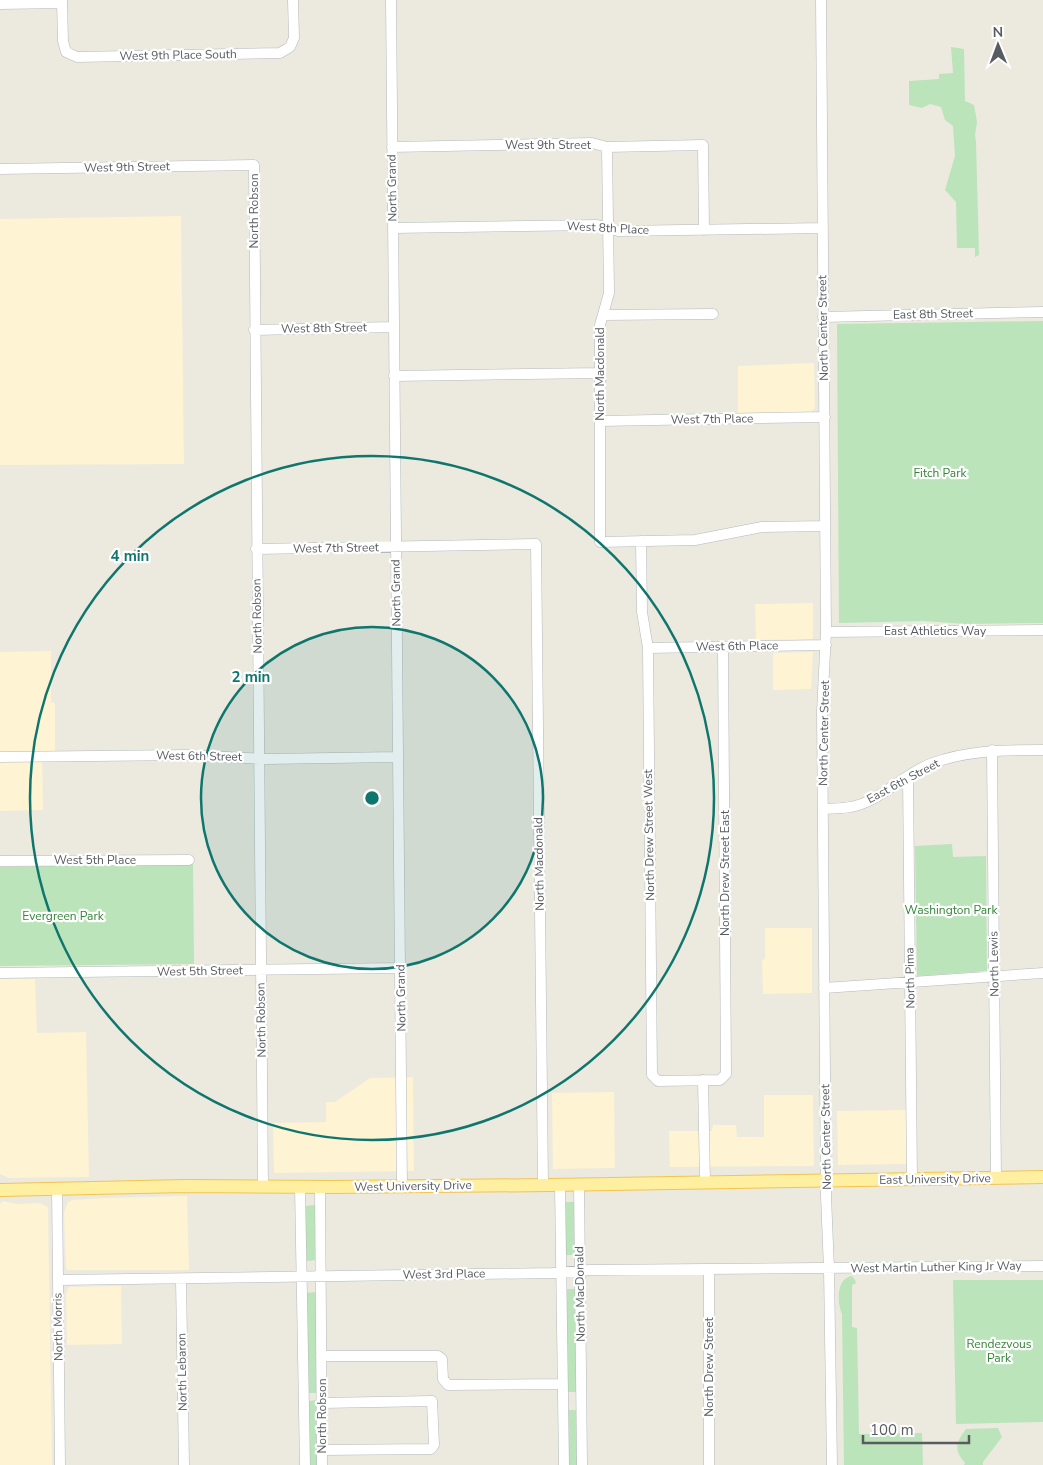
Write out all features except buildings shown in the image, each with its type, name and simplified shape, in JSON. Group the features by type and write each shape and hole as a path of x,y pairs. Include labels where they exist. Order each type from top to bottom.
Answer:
{"main road":[{"name":"East University Drive","path":"826,1181 1043,1177"},
{"name":"West University Drive","path":"0,1190 826,1181"}],"street":[{"name":"West 9th Place South","path":"62,2 62,41 66,52 77,57 86,57 280,53 290,48 294,38 293,0"},
{"name":"North Grand","path":"391,0 402,1186"},
{"name":"North Center Street","path":"820,0 826,632 822,712 824,988 832,1465"},
{"path":"0,4 62,2"},
{"name":"West 9th Street","path":"392,147 592,143 607,147 703,145 704,230"},
{"name":"North Macdonald","path":"607,147 609,293 600,325 600,542 641,541"},
{"name":"West 9th Street","path":"0,169 254,165"},
{"name":"North Robson","path":"254,165 262,1186"},
{"name":"West 8th Place","path":"393,228 597,225 618,231 822,228"},
{"name":"East 8th Street","path":"823,317 1043,312"},
{"path":"602,315 713,314"},
{"name":"West 8th Street","path":"254,330 394,327"},
{"path":"394,376 600,373"},
{"name":"West 7th Place","path":"600,420 824,418"},
{"path":"641,541 695,540 762,527 825,526"},
{"name":"North Drew Street West","path":"641,541 642,612 648,648 652,1075 658,1081 703,1080"},
{"name":"North Macdonald","path":"536,544 542,1185"},
{"name":"West 7th Street","path":"256,549 536,544"},
{"name":"East Athletics Way","path":"826,632 1043,630"},
{"name":"West 6th Place","path":"648,648 826,645"},
{"name":"North Drew Street East","path":"703,1080 720,1080 726,1074 723,647"},
{"name":"East 6th Street","path":"823,809 851,807 869,800 928,765 949,758 992,750 1043,750"},
{"name":"North Lewis","path":"992,750 996,1178"},
{"name":"West 6th Street","path":"0,756 398,757"},
{"name":"North Pima","path":"908,777 912,1179"},
{"name":"West 5th Place","path":"0,861 189,860"},
{"name":"West 5th Street","path":"0,973 400,968"},
{"path":"824,988 1043,973"},
{"path":"703,1080 705,1182"},
{"name":"North MacDonald","path":"579,1184 582,1465"},
{"name":"North MacDonald","path":"560,1185 564,1465"},
{"name":"North Robson","path":"300,1187 305,1465"},
{"name":"North Robson","path":"320,1187 322,1465"},
{"name":"North Morris","path":"57,1188 60,1465"},
{"name":"West Martin Luther King Jr Way","path":"829,1269 1043,1266"},
{"name":"West 3rd Place","path":"58,1280 709,1269 829,1269"},
{"name":"North Drew Street","path":"709,1269 710,1465"},
{"name":"North Lebaron","path":"181,1279 184,1465"},
{"path":"321,1356 438,1356 442,1359 443,1379 448,1385 564,1384"},
{"path":"322,1402 430,1400 432,1403 434,1445 431,1449 322,1450"},
{"path":"564,1402 581,1403"}],"shaded area":[{"path":"181,216 184,464 0,465 0,219"},
{"path":"814,363 815,408 811,412 738,414 738,366"},
{"path":"813,603 813,639 756,640 755,604"},
{"path":"51,651 51,702 55,703 55,751 42,751 43,810 0,811 0,652"},
{"path":"813,652 811,689 773,690 773,653"},
{"path":"765,928 812,928 812,993 763,994 762,960 765,959"},
{"path":"0,979 35,979 37,1033 86,1032 89,1177 9,1178 0,1174"},
{"path":"413,1077 414,1171 274,1173 273,1123 326,1122 326,1102 335,1102 370,1078"},
{"path":"614,1092 615,1168 553,1169 552,1093"},
{"path":"764,1095 813,1095 814,1166 670,1167 669,1131 712,1131 713,1125 736,1125 737,1137 764,1137"},
{"path":"906,1110 907,1164 838,1165 837,1111"},
{"path":"187,1196 189,1270 67,1270 64,1213 68,1202 72,1200 105,1198"},
{"path":"3,1201 17,1204 40,1203 48,1207 52,1465 0,1465 0,1204"},
{"path":"121,1286 122,1344 67,1345 66,1294 68,1288"}],"green space":[{"path":"951,47 964,49 965,101 974,105 977,122 975,135 979,255 975,257 975,248 957,248 956,202 945,190 955,156 953,126 945,120 941,107 930,104 922,108 909,105 909,81 939,79 939,74 953,73"},
{"name":"Fitch Park","path":"1043,321 1043,623 966,624 923,621 839,623 837,324"},
{"name":"Washington Park","path":"952,844 953,857 986,856 987,971 917,976 915,846"},
{"name":"Evergreen Park","path":"193,863 194,964 0,966 0,867"},
{"path":"564,1202 575,1202 576,1255 564,1255"},
{"path":"316,1205 317,1260 307,1261 305,1259 305,1206"},
{"path":"852,1276 856,1283 852,1285 852,1327 857,1328 859,1434 922,1433 923,1465 844,1465 842,1314 839,1304 839,1292 843,1281"},
{"name":"Rendezvous Park","path":"953,1280 1043,1280 1043,1422 956,1424"},
{"path":"565,1289 576,1289 578,1392 567,1392"},
{"path":"316,1292 318,1390 316,1393 309,1393 307,1390 306,1293"},
{"path":"318,1400 319,1465 308,1465 308,1401"},
{"path":"568,1410 576,1410 577,1413 578,1465 567,1465"},
{"path":"998,1428 1002,1437 983,1462 983,1465 964,1465 965,1463 957,1450 957,1446 966,1429"}]}
